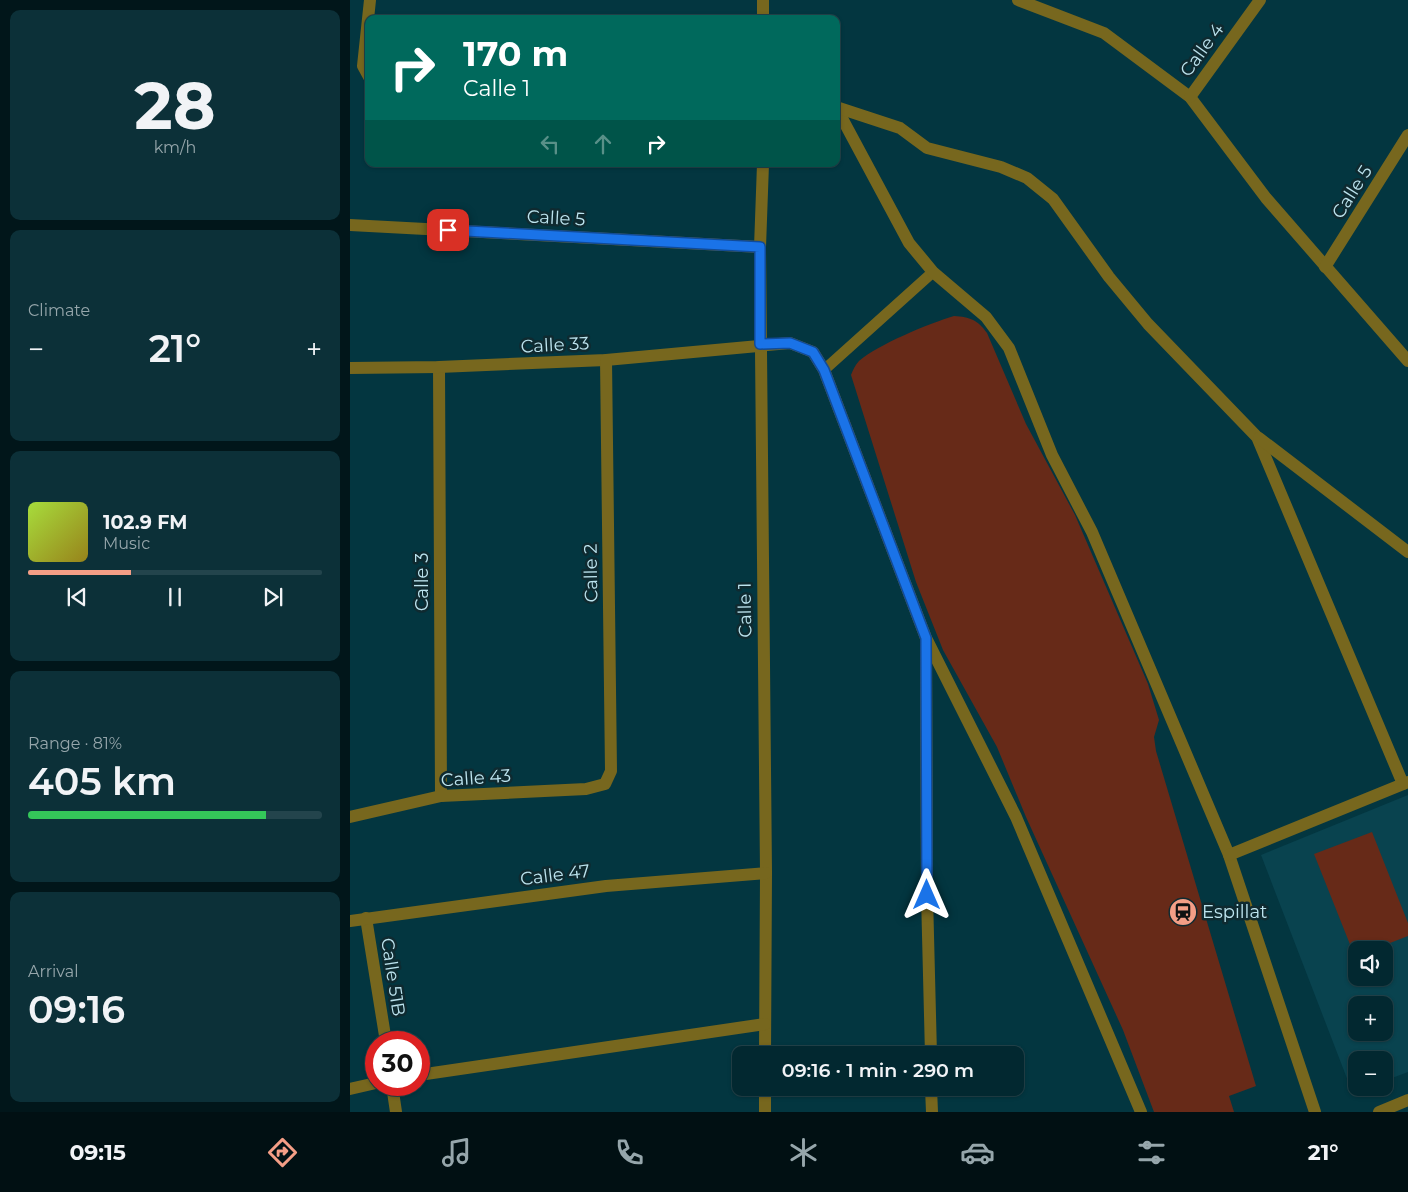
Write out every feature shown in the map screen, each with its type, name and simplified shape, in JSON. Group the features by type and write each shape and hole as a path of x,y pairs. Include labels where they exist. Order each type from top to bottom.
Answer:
{"street":[{"path":"368,15 370,0"},
{"path":"762,0 763,15"},
{"path":"1018,0 1104,33 1190,97 1266,198 1407,358"},
{"name":"Calle 4","path":"1190,97 1260,0"},
{"path":"365,47 363,66 365,70"},
{"path":"840,108 900,128 927,148 1001,167 1027,178 1053,200 1110,277 1148,324 1257,437 1408,552"},
{"path":"840,114 909,243 933,272 986,317 1009,348 1052,455 1092,532 1131,621 1229,855 1315,1112"},
{"name":"Calle 5","path":"1325,267 1408,135"},
{"name":"Calle 1","path":"763,167 760,247 760,344 766,873 765,1046"},
{"name":"Calle 5","path":"350,225 760,247"},
{"name":"Calle 33","path":"350,368 439,368 606,360 760,344 790,343 813,352 824,370 926,638"},
{"name":"Calle 2","path":"605,784 611,771 606,360"},
{"name":"Calle 3","path":"439,368 441,796"},
{"path":"1229,855 1405,783 1257,437"},
{"path":"926,638 927,885 931,1046"},
{"path":"926,638 1016,817 1141,1112"},
{"name":"Calle 43","path":"350,817 441,796 586,789 605,784"},
{"name":"Calle 47","path":"350,921 606,886 766,873"},
{"name":"Calle 51B","path":"366,918 384,1031"},
{"path":"430,1073 765,1024"},
{"path":"350,1089 365,1086"},
{"path":"394,1096 396,1112"},
{"path":"764,1096 764,1112"},
{"path":"931,1096 932,1112"},
{"path":"1379,1112 1408,1100"}],"lane":[{"path":"824,370 933,272"}],"shaded area":[{"path":"954,316 973,320 987,333 1026,424 1075,515 1148,684 1159,720 1154,737 1156,751 1256,1086 1229,1096 1234,1112 1154,1112 1123,1030 1026,817 997,747 943,650 916,582 851,375 859,361 878,348 918,329"},
{"path":"1408,795 1408,1072 1393,1078 1393,1051 1348,1051 1348,1081 1261,855"},
{"path":"1372,832 1408,923 1408,936 1393,942 1349,941 1314,854"}],"place":[{"name":"Espillat","path":"1183,912"}],"route":[{"path":"448,230 760,247 760,344 790,343 813,352 824,370 926,638 927,895"}]}
